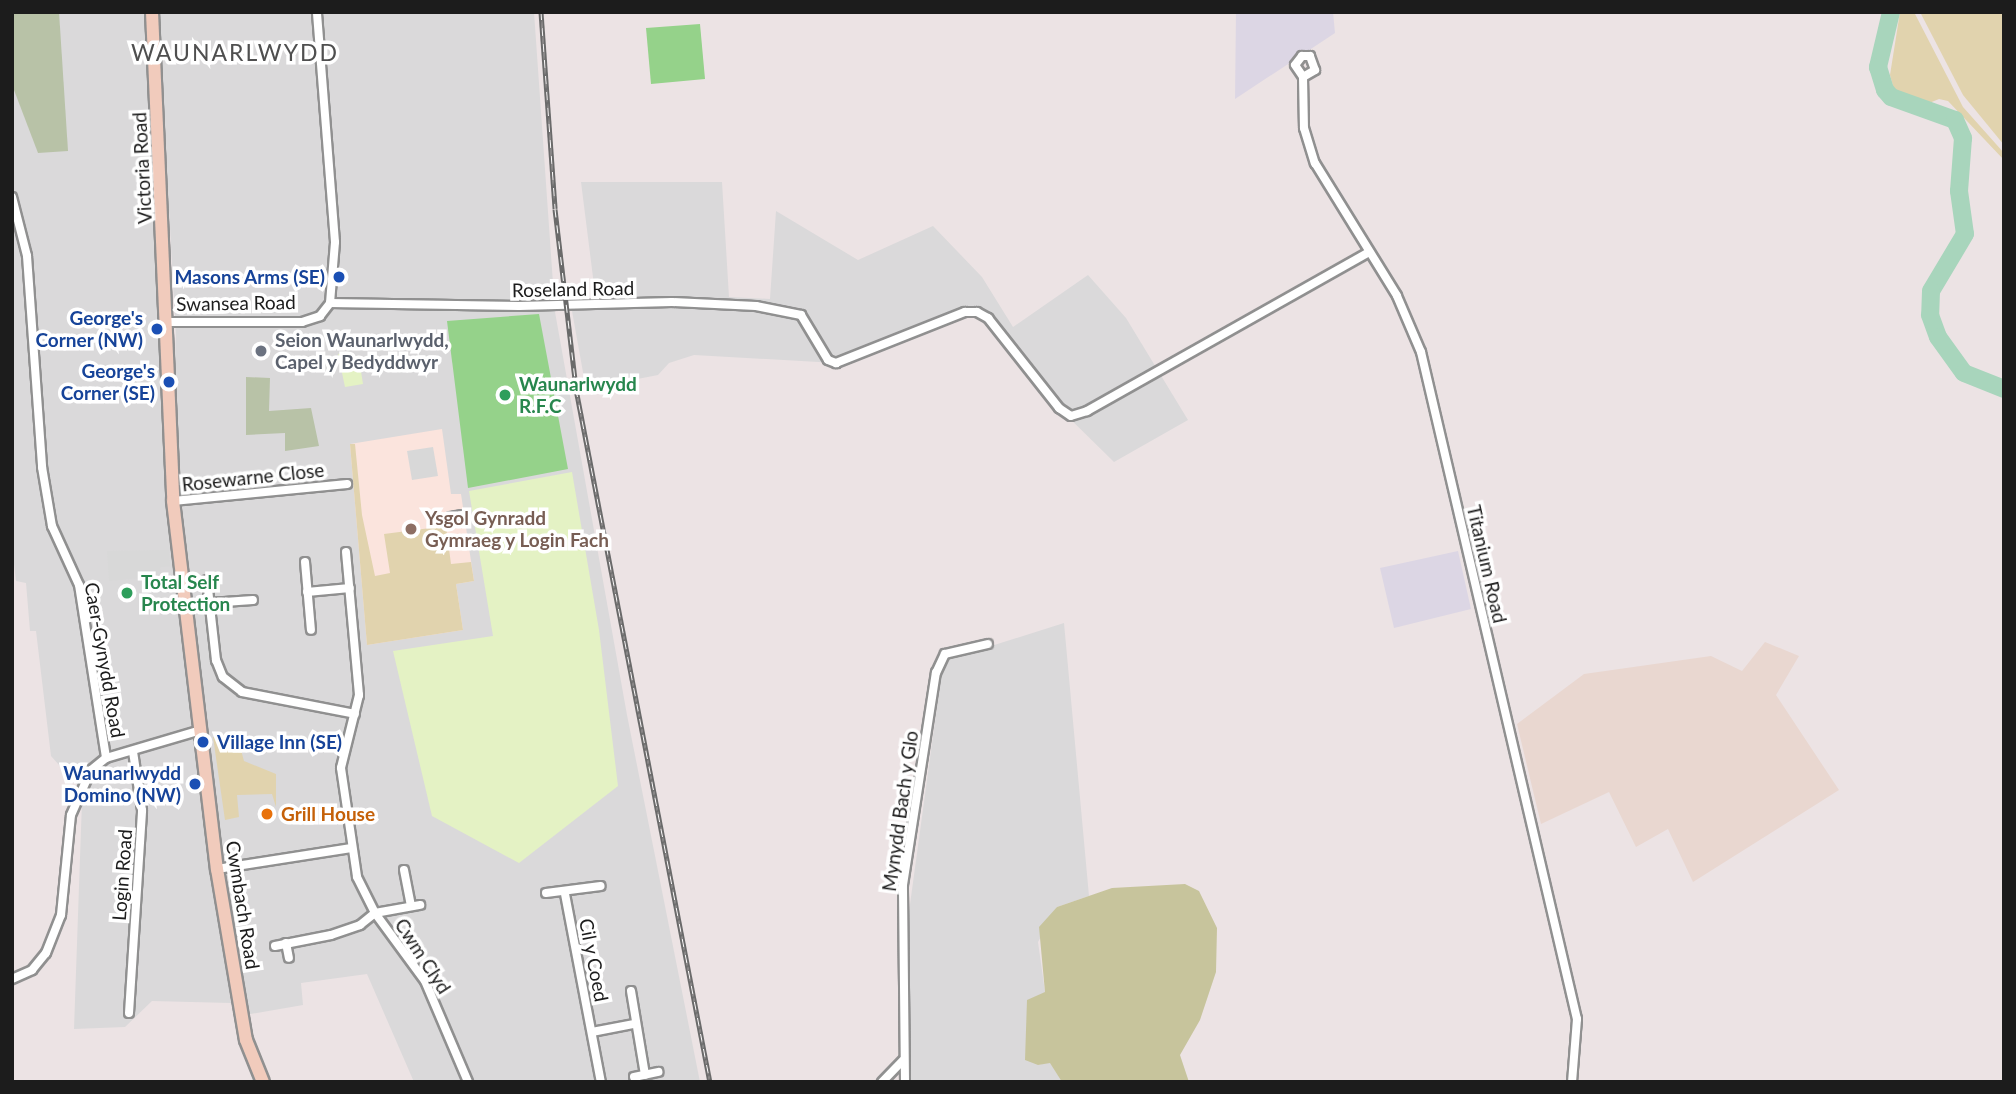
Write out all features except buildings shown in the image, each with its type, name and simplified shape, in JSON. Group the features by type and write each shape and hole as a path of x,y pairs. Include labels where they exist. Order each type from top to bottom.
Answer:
{"main road":[{"name":"Victoria Road","path":"152,12 168,322"},
{"name":"Swansea Road","path":"168,322 166,409 173,501 198,731"},
{"name":"Cwmbach Road","path":"198,731 217,870 246,1040 263,1082"}],"street":[{"path":"317,12 335,242 330,303"},
{"name":"Titanium Road","path":"1303,77 1309,151 1397,296 1421,352 1577,1019 1572,1082"},
{"name":"Caer-Gynydd Road","path":"12,197 27,256 42,467 52,526 79,585 106,758"},
{"name":"Roseland Road","path":"330,303 519,306 672,302 756,306 801,315 828,360 836,363 965,312 977,312 988,318 1059,408 1071,416 1087,411 1369,253"},
{"name":"Swansea Road","path":"168,322 302,322 320,316 330,303"},
{"name":"Rosewarne Close","path":"173,501 335,480 348,484"},
{"name":"Cwm Clyd","path":"346,552 359,695 341,768 357,877 374,913 425,981 468,1082"},
{"path":"305,562 312,630"},
{"path":"207,580 216,660 223,677 242,692 355,713"},
{"path":"307,592 350,588"},
{"path":"210,603 253,600"},
{"name":"Mynydd Bach y Glo","path":"905,1082 903,885 936,673 945,654 988,644"},
{"path":"12,979 32,970 46,953 66,893 65,850 76,795 91,770 106,758 198,731"},
{"name":"Login Road","path":"129,1013 134,1002 142,810 133,751"},
{"path":"217,870 351,848"},
{"path":"275,946 359,926 374,913 416,905 404,870"},
{"name":"Cil y Coed","path":"546,893 565,894 601,886"},
{"name":"Cil y Coed","path":"565,894 601,1082"},
{"path":"286,943 289,958"},
{"name":"Cil y Coed","path":"631,991 634,1024 645,1075"},
{"name":"Cil y Coed","path":"592,1032 634,1024"},
{"path":"882,1082 903,1060"},
{"path":"634,1077 658,1072"}],"shaded area":[{"path":"12,12 148,12 163,322 162,421 194,747 231,1003 152,1001 125,1027 74,1029 82,801 77,785 51,756 36,631 30,631 26,583 16,581 12,547"},
{"path":"158,12 534,12 555,312 627,715 700,1082 414,1082 367,974 301,983 303,1005 245,1015 213,795 172,412 176,336"},
{"path":"1236,12 1333,12 1335,33 1235,99"},
{"path":"1900,12 1914,12 1963,107 2004,153 2004,160 1948,101 1939,99 1917,108 1895,93 1890,75"},
{"path":"1920,12 2004,12 2004,145 1963,95"},
{"path":"581,182 722,182 729,297 770,299 776,211 858,260 933,226 982,277 1013,327 1088,275 1126,318 1188,420 1114,462 1059,408 988,318 965,312 836,363 694,355 669,363 658,375 586,389 572,311 597,309"},
{"name":"Ysgol Gynradd Gymraeg y Login Fach","path":"442,429 451,494 461,494 474,581 456,584 463,630 367,645 350,444"},
{"path":"350,444 355,444 362,515 375,576 390,573 384,534 446,526 451,564 471,562 474,581 456,584 463,630 367,645"},
{"path":"433,447 438,476 412,480 407,451"},
{"path":"169,550 170,566 160,567 161,576 109,581 107,551"},
{"path":"1458,551 1471,609 1394,628 1380,568"},
{"path":"1064,623 1089,896 1057,907 1038,942 1045,992 1038,1065 1050,1062 1062,1082 910,1082 908,919 942,670 947,660"},
{"path":"1765,642 1799,656 1776,695 1839,790 1693,882 1668,829 1636,847 1609,792 1541,824 1517,724 1584,674 1711,656 1742,671"},
{"path":"213,737 238,739 244,761 276,774 276,807 272,794 237,795 239,817 225,820"},
{"path":"1185,884 1199,891 1217,928 1216,972 1200,1020 1180,1055 1189,1082 1062,1082 1050,1063 1038,1065 1025,1060 1027,1000 1045,992 1039,927 1057,907 1112,888"}],"green space":[{"path":"12,12 59,12 68,151 38,153 14,90"},
{"path":"700,24 705,79 651,84 646,28"},
{"name":"Waunarlwydd R.F.C","path":"539,314 568,469 468,488 447,321"},
{"path":"347,352 350,361 359,359 363,384 345,387 338,354"},
{"path":"246,377 270,378 269,411 311,408 319,446 285,451 285,433 246,435"},
{"path":"572,472 599,630 618,786 519,863 432,816 393,651 493,636 469,491"}],"waterway":[{"path":"1891,12 1878,67 1885,90 1891,97 1955,120 1963,138 1959,191 1965,234 1931,291 1930,315 1938,337 1964,373 2004,389"}],"railway":[{"path":"541,12 555,209 576,389 710,1082"}],"place":[{"name":"Masons Arms (SE)","path":"339,277"},
{"name":"George's Corner (NW)","path":"157,329"},
{"name":"Seion Waunarlwydd, Capel y Bedyddwyr","path":"261,351"},
{"name":"George's Corner (SE)","path":"169,382"},
{"name":"Waunarlwydd R.F.C","path":"505,395"},
{"name":"Ysgol Gynradd Gymraeg y Login Fach","path":"411,529"},
{"name":"Total Self Protection","path":"127,593"},
{"name":"Village Inn (SE)","path":"203,742"},
{"name":"Waunarlwydd Domino (NW)","path":"195,784"},
{"name":"Grill House","path":"267,814"}],"district":[{"name":"WAUNARLWYDD","path":"235,52"}]}
